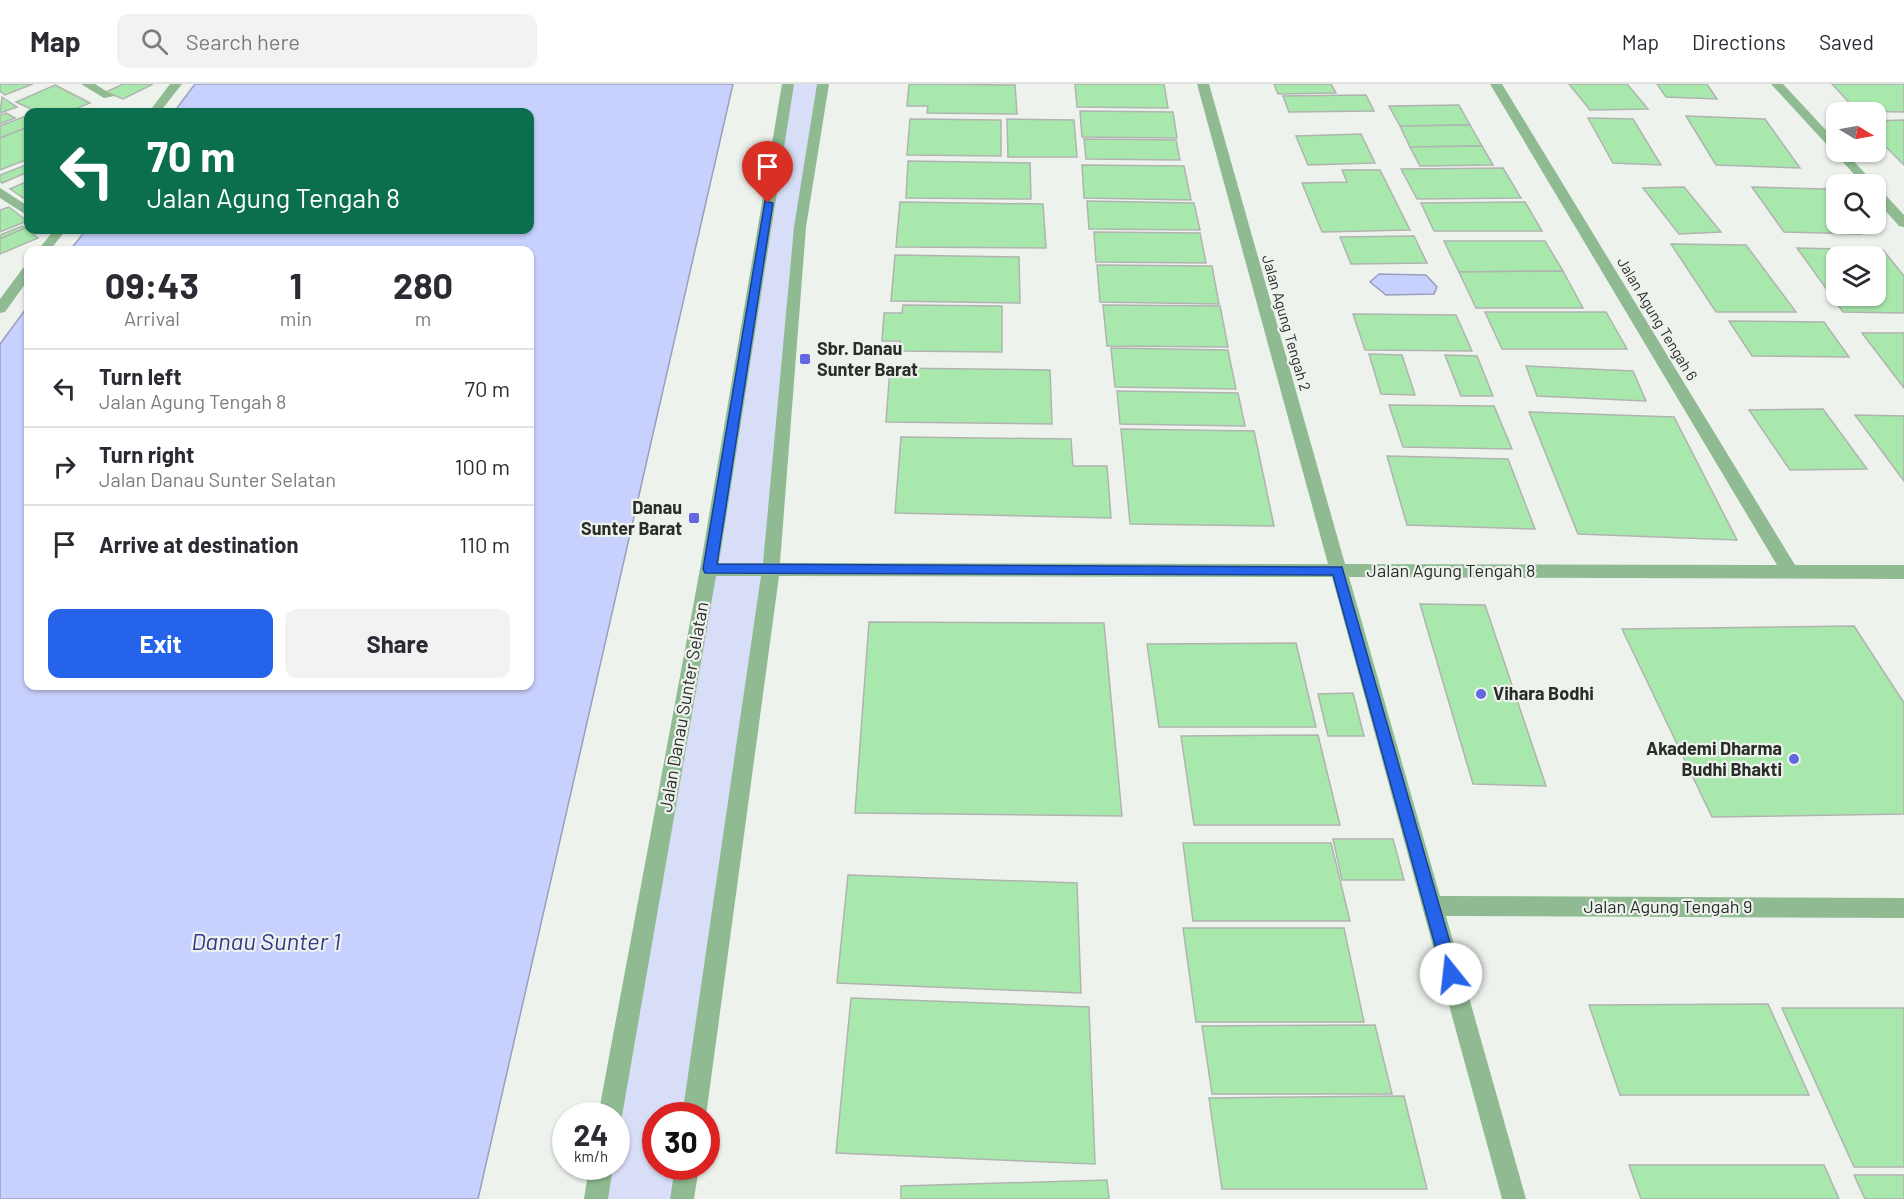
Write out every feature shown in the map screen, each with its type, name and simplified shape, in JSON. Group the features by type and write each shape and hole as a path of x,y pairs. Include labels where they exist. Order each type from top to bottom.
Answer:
{"street":[{"path":"87,84 108,96"},
{"path":"157,108 176,84"},
{"name":"Jalan Danau Sunter Selatan","path":"613,1102 709,569 788,84"},
{"path":"696,1102 771,569 800,227 824,84"},
{"name":"Jalan Agung Tengah 2","path":"1203,84 1514,1199"},
{"name":"Jalan Agung Tengah 6","path":"1496,84 1790,572"},
{"path":"1777,84 1826,138"},
{"path":"1848,162 1860,174"},
{"path":"0,192 24,209"},
{"path":"1886,203 1904,223"},
{"path":"47,246 57,234"},
{"path":"0,309 24,276"},
{"name":"Jalan Agung Tengah 8","path":"709,569 1904,572"},
{"name":"Jalan Agung Tengah 9","path":"1432,906 1904,908"},
{"path":"596,1199 599,1180"},
{"path":"682,1199 685,1180"}],"shaded area":[{"path":"789,84 823,84 800,227 771,569 696,1102 642,1102 642,1180 685,1180 682,1199 596,1199 599,1180 630,1180 630,1102 618,1102"}],"water":[{"name":"Danau Sunter 1","path":"195,84 733,84 478,1199 0,1199 0,344 24,311 24,690 534,690 534,246 73,246 83,234 534,234 534,108 177,108"},
{"path":"1379,274 1426,275 1437,287 1434,294 1386,295 1370,282"}],"building":[{"path":"0,84 33,84 5,95 0,91"},
{"path":"123,84 153,84 123,99 106,92"},
{"path":"909,84 1015,85 1017,114 927,113 928,106 907,106"},
{"path":"1075,84 1164,84 1168,108 1077,107"},
{"path":"1274,84 1331,84 1336,93 1278,94"},
{"path":"1569,84 1627,84 1648,109 1590,110"},
{"path":"1657,84 1707,84 1717,99 1666,97"},
{"path":"1832,84 1904,84 1904,112 1886,112 1886,102 1849,102"},
{"path":"55,85 90,103 78,108 29,108 16,102"},
{"path":"1366,95 1374,111 1289,112 1283,96"},
{"path":"2,97 17,107 0,113"},
{"path":"1459,105 1470,125 1400,126 1389,106"},
{"path":"1080,111 1173,112 1177,138 1082,137"},
{"path":"6,113 15,118 0,124 0,115"},
{"path":"1686,116 1765,119 1800,168 1716,165"},
{"path":"24,117 24,129 0,138 0,126"},
{"path":"1588,118 1633,119 1661,165 1613,163"},
{"path":"910,119 1001,120 1001,156 907,155"},
{"path":"1007,119 1074,120 1077,157 1008,157"},
{"path":"1904,120 1904,165 1886,147 1886,121"},
{"path":"1470,125 1482,146 1410,147 1400,126"},
{"path":"24,129 24,161 0,170 0,138"},
{"path":"1361,134 1375,163 1308,165 1296,136"},
{"path":"1084,139 1176,140 1180,160 1086,159"},
{"path":"1482,146 1493,165 1420,166 1410,147"},
{"path":"908,161 1030,163 1031,199 906,198"},
{"path":"1082,165 1184,166 1191,200 1084,198"},
{"path":"24,166 24,174 2,183 0,175"},
{"path":"1503,168 1521,198 1417,199 1401,169"},
{"path":"1342,170 1380,170 1410,230 1322,232 1302,183 1347,182"},
{"path":"24,183 24,198 10,189"},
{"path":"1684,187 1721,232 1679,234 1643,188"},
{"path":"1752,187 1826,189 1826,233 1784,232"},
{"path":"1087,201 1194,203 1200,230 1089,229"},
{"path":"900,202 1043,204 1046,248 896,247"},
{"path":"1525,202 1542,231 1434,231 1421,203"},
{"path":"9,207 24,219 24,222 0,232 0,210"},
{"path":"22,226 24,227 0,239 0,235"},
{"path":"24,228 24,234 33,234 38,238 0,254 0,239"},
{"path":"1094,232 1200,233 1206,263 1096,262"},
{"path":"1414,236 1427,263 1351,264 1340,237"},
{"path":"1444,241 1545,241 1563,271 1459,272"},
{"path":"1671,244 1746,245 1796,312 1716,312"},
{"path":"1797,248 1826,249 1826,288"},
{"path":"1886,254 1904,276 1904,313 1843,312 1839,306 1886,306"},
{"path":"895,255 1019,257 1020,303 891,301"},
{"path":"1097,265 1212,266 1219,304 1100,302"},
{"path":"1563,271 1583,308 1476,308 1459,272"},
{"path":"903,305 1002,306 1002,352 899,351 900,341 882,341 884,313 902,313"},
{"path":"1103,305 1220,306 1228,347 1107,346"},
{"path":"1485,312 1606,312 1627,349 1502,349"},
{"path":"1353,314 1456,315 1472,351 1365,350"},
{"path":"1729,321 1824,322 1849,357 1752,356"},
{"path":"1862,333 1904,333 1904,388"},
{"path":"1111,348 1228,350 1236,389 1115,387"},
{"path":"1369,354 1402,355 1415,395 1381,394"},
{"path":"1445,355 1477,356 1493,396 1461,396"},
{"path":"1526,366 1633,371 1646,401 1537,396"},
{"path":"890,368 1050,370 1052,424 886,422"},
{"path":"1117,391 1238,393 1245,426 1120,424"},
{"path":"1389,405 1494,406 1512,449 1403,447"},
{"path":"1823,409 1867,469 1790,470 1749,410"},
{"path":"1529,412 1674,417 1737,540 1578,534"},
{"path":"1855,415 1904,416 1904,481"},
{"path":"1121,429 1254,431 1274,526 1130,524"},
{"path":"901,437 1071,439 1073,466 1107,466 1111,518 895,513"},
{"path":"1387,456 1508,459 1535,529 1407,525"},
{"name":"Vihara Bodhi","path":"1420,604 1485,605 1546,786 1473,784"},
{"path":"869,622 1104,623 1122,816 855,813"},
{"name":"Akademi Dharma Budhi Bhakti","path":"1854,626 1904,703 1904,814 1712,817 1622,629"},
{"path":"1296,643 1316,727 1159,727 1147,644"},
{"path":"1353,693 1364,736 1328,736 1318,694"},
{"path":"1318,735 1340,825 1194,825 1181,736"},
{"path":"1333,839 1393,839 1404,880 1342,880"},
{"path":"1183,843 1331,843 1350,921 1193,921"},
{"path":"848,875 1077,883 1081,993 837,983"},
{"path":"1183,928 1344,928 1364,1022 1196,1022"},
{"path":"851,998 1089,1007 1095,1164 836,1153"},
{"path":"1768,1004 1809,1095 1620,1095 1589,1005"},
{"path":"1782,1008 1904,1008 1904,1167 1854,1167"},
{"path":"1375,1025 1392,1094 1212,1094 1202,1026"},
{"path":"1404,1096 1427,1189 1222,1189 1209,1098"},
{"path":"1629,1165 1824,1165 1839,1199 1641,1199"},
{"path":"1854,1175 1904,1175 1904,1199 1865,1199"},
{"path":"1107,1180 1109,1199 901,1199 901,1186"}],"place":[{"name":"Sbr. Danau Sunter Barat","path":"805,359"},
{"name":"Danau Sunter Barat","path":"694,518"},
{"name":"Vihara Bodhi","path":"1481,694"},
{"name":"Akademi Dharma Budhi Bhakti","path":"1794,759"}],"route":[{"path":"768,203 709,569 1338,570 1451,974"}]}
